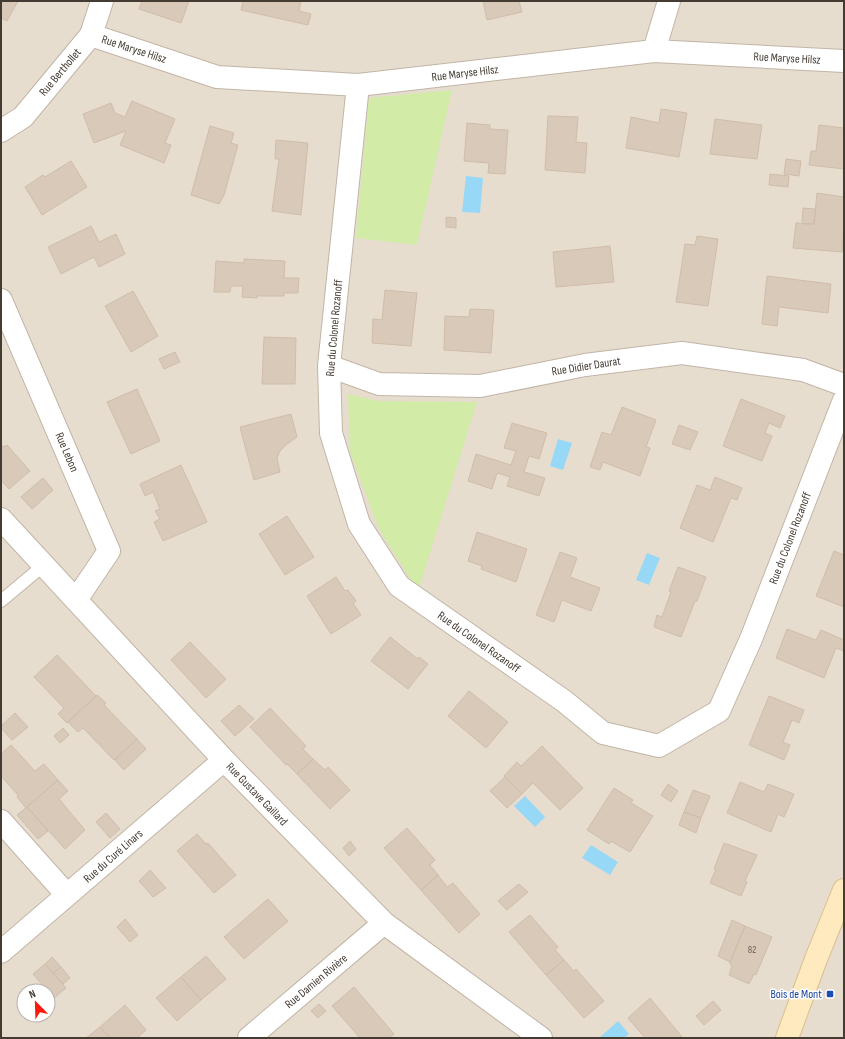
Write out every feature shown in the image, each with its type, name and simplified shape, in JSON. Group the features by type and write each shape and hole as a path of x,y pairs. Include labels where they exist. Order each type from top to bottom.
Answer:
{"main road":[{"path":"788,1038 816,959 844,890"}],"street":[{"name":"Rue Berthollet","path":"1,131 23,117 91,35 102,1"},
{"path":"654,51 669,1"},
{"name":"Rue Maryse Hilsz","path":"91,35 217,77 358,85 654,51 844,61"},
{"name":"Rue du Colonel Rozanoff","path":"358,85 329,366 331,433 359,524 399,586 564,701 603,733 659,746 719,711 751,639 844,400"},
{"name":"Rue Lebon","path":"1,300 109,551 76,600"},
{"name":"Rue Didier Daurat","path":"329,366 379,384 480,386 584,365 682,353 803,370 844,385"},
{"name":"Rue Gustave Gaillard","path":"1,519 224,760 384,924 541,1038"},
{"name":"Rue du Curé Linars","path":"1,952 224,760"},
{"path":"1,820 67,895"},
{"name":"Rue Damien Rivière","path":"249,1038 384,924"}],"lane":[{"path":"1,601 44,565"}],"shaded area":[{"path":"1,1 844,1 844,1038 1,1038"}],"green space":[{"path":"452,90 417,245 356,238 369,98"},
{"path":"348,394 378,401 477,402 418,591 379,529 350,452"}],"water":[{"path":"466,176 483,178 480,213 462,212"},
{"path":"558,439 572,443 563,470 550,466"},
{"path":"647,553 660,558 649,585 636,580"},
{"path":"525,796 545,817 535,827 514,806"},
{"path":"591,845 618,862 610,875 582,858"},
{"path":"618,1021 629,1034 624,1038 599,1038"}],"building":[{"path":"1,1 18,1 7,21 1,18"},
{"path":"142,1 189,1 181,23 139,9"},
{"path":"243,1 301,1 299,11 311,14 308,25 241,10"},
{"path":"483,1 519,1 522,12 487,20"},
{"path":"132,101 175,119 165,143 171,145 164,163 120,145 126,131 94,143 83,114 111,103 115,113 125,117"},
{"path":"661,109 687,113 679,157 626,148 631,117 659,123"},
{"path":"548,116 578,117 576,142 587,143 585,173 545,170"},
{"path":"715,119 762,125 757,159 710,154"},
{"path":"467,123 490,125 490,129 508,130 505,174 488,173 489,163 464,161"},
{"path":"819,125 844,128 844,169 809,165 811,151 816,151"},
{"path":"210,126 234,133 231,143 238,145 224,195 219,204 191,195"},
{"path":"276,140 308,143 301,215 272,211 279,159 275,159"},
{"path":"786,159 801,161 799,176 784,174"},
{"path":"71,161 87,187 42,215 25,187 43,175 45,177"},
{"path":"770,174 789,176 788,187 769,185"},
{"path":"817,193 844,197 842,252 793,248 796,223 814,224"},
{"path":"803,208 816,209 814,224 804,224 802,221"},
{"path":"446,217 456,218 456,228 446,227"},
{"path":"91,226 99,242 116,234 125,254 99,267 94,257 61,274 48,247"},
{"path":"697,236 718,239 708,306 676,302 685,244 695,245"},
{"path":"610,246 614,282 556,287 553,252"},
{"path":"244,259 285,261 284,278 299,278 298,293 284,293 284,296 257,296 257,298 242,297 243,286 231,286 230,292 214,292 216,261 244,263"},
{"path":"767,276 831,284 828,313 779,307 777,326 762,324"},
{"path":"385,290 417,293 411,346 372,343 373,319 382,320"},
{"path":"133,291 158,336 131,352 105,306"},
{"path":"470,309 494,310 491,353 444,350 445,316 469,317"},
{"path":"264,337 296,338 295,384 262,384"},
{"path":"175,352 180,362 164,369 159,359"},
{"path":"137,389 160,441 131,454 107,402"},
{"path":"741,399 785,416 780,428 769,423 765,433 772,436 762,461 723,446"},
{"path":"622,407 656,420 646,447 650,448 640,476 603,462 600,470 590,467 602,432 611,435"},
{"path":"291,414 297,437 280,451 277,458 280,472 254,480 240,427"},
{"path":"512,423 547,433 539,459 529,456 524,472 545,478 539,496 507,486 510,477 497,473 492,489 468,481 476,454 511,465 516,451 504,448"},
{"path":"679,425 698,432 690,450 672,444"},
{"path":"1,444 4,447 7,445 30,471 9,489 1,480"},
{"path":"181,465 207,522 163,541 154,522 160,519 155,511 160,509 153,492 145,496 140,484"},
{"path":"715,477 742,488 737,500 731,498 713,542 680,528 697,485 710,490"},
{"path":"43,478 53,490 32,509 21,497"},
{"path":"287,516 314,557 285,575 259,534"},
{"path":"477,532 527,549 516,582 481,569 482,566 468,561"},
{"path":"834,551 844,555 844,607 816,596"},
{"path":"560,552 577,558 570,577 600,588 591,611 562,600 554,622 536,615"},
{"path":"678,567 706,577 681,637 654,627 657,615 662,617 671,592 669,591"},
{"path":"336,577 345,591 348,590 356,601 353,603 361,615 331,634 307,596"},
{"path":"787,629 816,640 821,630 844,640 844,651 836,648 824,678 776,658"},
{"path":"390,637 418,659 419,657 428,664 408,689 371,661"},
{"path":"190,642 226,679 206,698 171,660"},
{"path":"57,655 96,696 67,723 58,714 64,708 34,677"},
{"path":"469,691 508,722 486,748 448,716"},
{"path":"97,695 106,703 104,705 137,739 114,760 83,728 78,732 68,722"},
{"path":"769,696 804,710 799,723 792,720 783,742 790,745 784,760 749,745"},
{"path":"239,705 254,719 235,736 221,721"},
{"path":"270,708 306,746 303,749 313,759 297,774 287,764 286,765 250,727"},
{"path":"15,713 28,727 12,740 1,728 1,726"},
{"path":"63,728 69,735 60,743 54,736"},
{"path":"137,739 146,749 124,770 115,760"},
{"path":"11,745 35,771 44,764 58,780 26,808 17,797 18,795 1,776 1,754"},
{"path":"542,746 583,788 560,810 533,783 522,794 504,776 517,762 521,766"},
{"path":"313,759 325,770 328,767 350,790 330,809 297,774"},
{"path":"505,777 522,794 507,808 490,791"},
{"path":"58,780 68,791 59,799 85,830 65,849 27,807"},
{"path":"740,782 764,792 768,784 794,794 784,817 778,814 771,832 727,813"},
{"path":"668,784 678,791 671,802 661,795"},
{"path":"614,788 633,800 631,803 653,816 630,852 611,841 609,844 587,830"},
{"path":"693,790 710,796 701,818 684,812"},
{"path":"27,807 48,831 38,839 17,815"},
{"path":"684,812 701,818 696,833 679,825"},
{"path":"106,813 120,829 110,838 96,822"},
{"path":"407,828 435,860 430,865 438,875 421,890 384,848"},
{"path":"197,834 206,844 208,843 236,875 214,893 177,851"},
{"path":"350,841 356,849 349,856 343,848"},
{"path":"724,843 757,855 745,881 747,882 741,896 710,883"},
{"path":"150,870 166,888 153,897 139,881"},
{"path":"438,875 447,887 453,883 480,914 459,933 421,890"},
{"path":"519,884 528,892 507,910 498,901"},
{"path":"268,899 288,921 244,959 224,937"},
{"path":"530,915 558,947 555,950 564,960 546,975 509,932"},
{"path":"125,919 138,935 130,942 117,927"},
{"path":"732,920 745,926 730,962 718,956"},
{"path":"745,926 772,937 756,975 754,974 749,984 729,975 732,965 730,962"},
{"path":"206,956 226,979 201,1000 181,977"},
{"path":"52,957 61,967 53,973 45,964"},
{"path":"564,960 574,971 576,969 604,1001 584,1018 546,975"},
{"path":"45,964 66,988 56,996 56,983 41,983 33,974"},
{"path":"61,967 70,978 63,984 53,973"},
{"path":"181,977 201,1000 177,1021 156,998"},
{"path":"354,987 394,1034 389,1038 360,1038 332,1006"},
{"path":"650,998 683,1038 645,1038 628,1018"},
{"path":"713,1001 721,1010 704,1025 696,1016"},
{"path":"319,1004 326,1011 318,1018 311,1011"},
{"path":"125,1005 146,1030 137,1038 110,1038 100,1027"},
{"path":"100,1027 110,1038 86,1038"}],"place":[{"name":"Bois de Mont","path":"830,994"}]}
